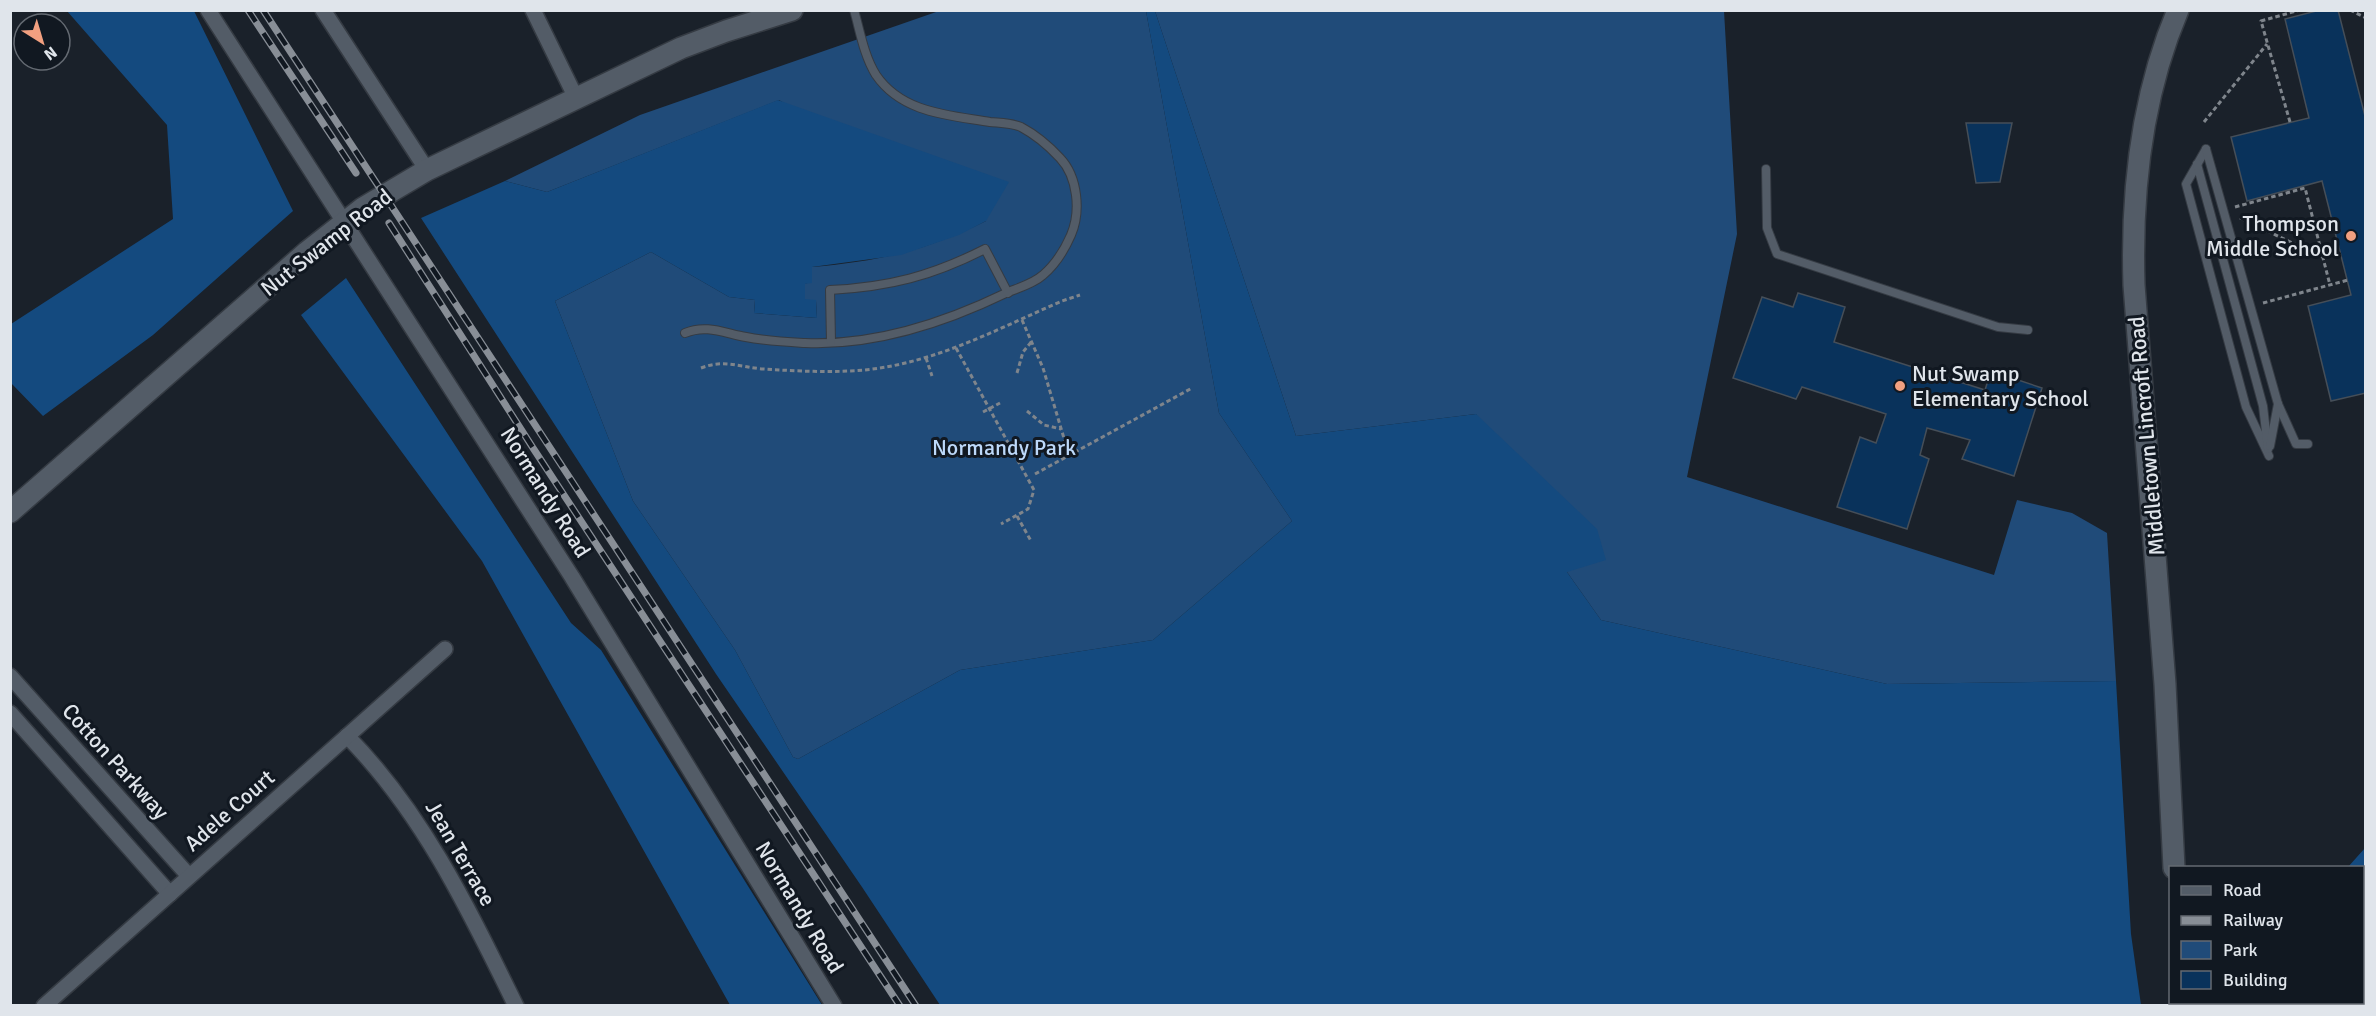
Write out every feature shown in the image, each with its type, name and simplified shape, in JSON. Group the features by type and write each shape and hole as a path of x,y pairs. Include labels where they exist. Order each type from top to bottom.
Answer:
{"main road":[{"name":"Nut Swamp Road","path":"10,512 130,405 345,221 427,170 681,48 792,10"},
{"name":"Middletown Lincroft Road","path":"2174,866 2166,684 2132,237 2134,193 2143,132 2156,75 2178,10"}],"street":[{"name":"Normandy Road","path":"208,10 568,570 834,1005"},
{"path":"324,10 427,170"},
{"path":"533,10 576,98"},
{"name":"Adele Court","path":"44,1005 444,649"},
{"name":"Cotton Parkway","path":"10,676 189,876"},
{"name":"Cotton Parkway","path":"10,713 170,894"},
{"path":"46,753 63,735"},
{"name":"Jean Terrace","path":"347,736 378,768 406,804 447,870 516,1005"}],"lane":[{"path":"685,333 696,328 709,328 747,338 807,343 831,342 906,331 964,314 1041,277 1062,255 1076,222 1075,189 1063,161 1045,142 1019,126 912,107 894,94 876,75 868,57 854,10"},
{"path":"2269,456 2246,407 2186,184 2206,149 2278,404 2291,438 2296,444 2308,444"},
{"path":"2197,164 2263,406 2269,456"},
{"path":"1766,169 1767,228 1777,254 1998,327 2028,330"},
{"path":"831,342 830,290 866,288 911,281 949,267 985,249 1008,293"},
{"path":"2269,456 2278,404"}],"path":[{"path":"2290,122 2261,21 2300,10"},
{"path":"2350,10 2366,18"},
{"path":"2204,122 2267,44"},
{"path":"2235,207 2305,188 2330,285"},
{"path":"2238,217 2322,257"},
{"path":"2263,303 2348,280"},
{"path":"701,368 717,362 760,368 863,370 926,358 956,348 1080,295"},
{"path":"1022,320 1032,341 1069,456"},
{"path":"1017,374 1023,352 1032,341"},
{"path":"956,348 1034,490 1028,510 1000,524"},
{"path":"926,358 932,376"},
{"path":"1035,474 1192,388"},
{"path":"983,412 1000,403"},
{"path":"1027,411 1044,425 1061,429"},
{"path":"1017,516 1031,541"}],"green space":[{"name":"Normandy Park","path":"939,11 1146,11 1219,413 1292,521 1153,640 960,670 798,759 793,757 735,650 633,501 555,301 651,252 729,297 755,300 754,313 817,318 816,301 805,300 805,284 812,281 812,267 859,262 902,253 943,240 986,221 779,100 547,192 505,181 640,115"},
{"path":"1155,11 1724,11 1737,234 1687,477 1994,575 2017,500 2072,513 2107,533 2116,681 1887,684 1601,620 1567,572 1476,414 1296,436"}],"shaded area":[{"path":"194,11 293,211 153,335 43,416 11,383 11,324 173,219 167,125 72,17 72,12 68,12"},
{"path":"1146,11 1155,11 1296,436 1476,414 1597,529 1606,560 1567,572 1601,620 1887,684 2116,681 2131,934 2141,1005 940,1005 716,674 421,218 505,181 547,192 778,100 1009,182 986,221 959,235 901,255 812,267 812,283 805,284 805,299 816,300 817,318 754,313 755,300 729,297 651,252 555,301 633,501 735,650 793,757 798,759 960,670 1153,640 1292,521 1219,413"},
{"path":"346,278 571,623 601,650 822,1005 730,1005 482,561 301,315"},
{"path":"2365,848 2365,1005 2226,1005 2364,1004 2364,866 2349,866"}],"building":[{"name":"Thompson Middle School","path":"2320,10 2338,10 2366,120 2366,393 2331,401 2308,306 2351,295 2322,181 2247,201 2231,137 2309,118 2285,19"},
{"path":"1966,123 2012,123 2000,182 1976,183"},
{"name":"Nut Swamp Elementary School","path":"1798,293 1845,307 1834,342 1985,390 1991,371 2042,388 2014,476 1962,459 1970,440 1927,428 1920,455 1929,459 1907,529 1837,507 1860,437 1876,443 1886,414 1802,387 1796,399 1733,378 1762,297 1793,307"}],"railway":[{"path":"248,10 356,173"},
{"path":"263,10 916,1006"},
{"path":"389,223 533,448 900,1006"}],"place":[{"name":"Thompson Middle School","path":"2351,236"},
{"name":"Nut Swamp Elementary School","path":"1900,386"}]}
